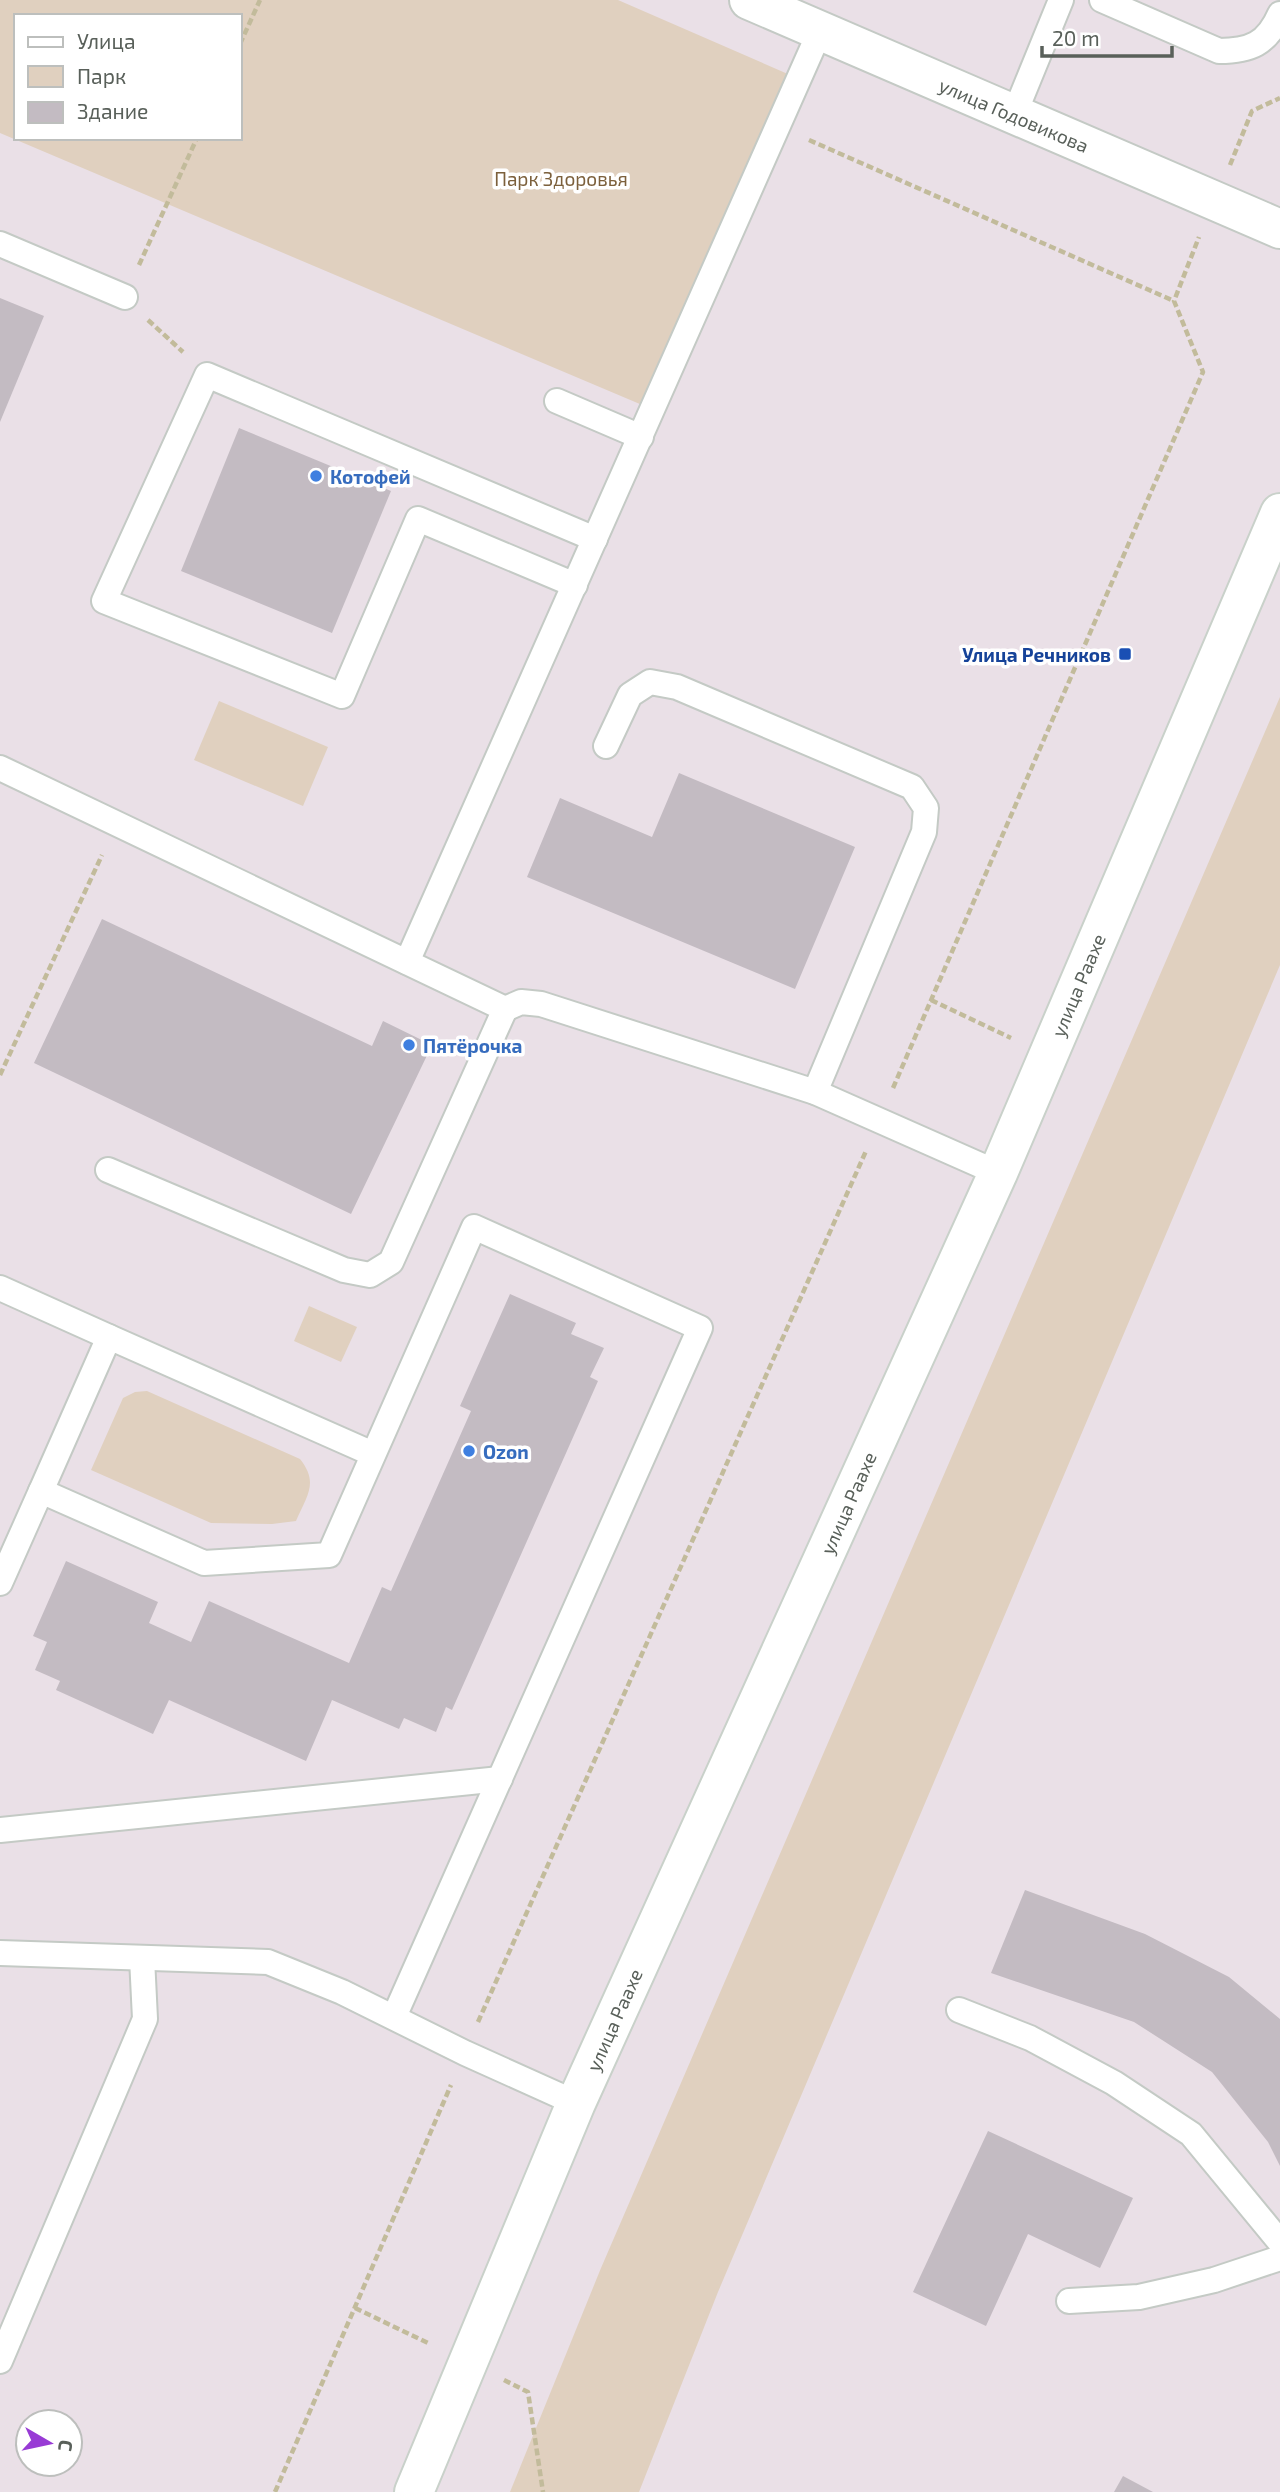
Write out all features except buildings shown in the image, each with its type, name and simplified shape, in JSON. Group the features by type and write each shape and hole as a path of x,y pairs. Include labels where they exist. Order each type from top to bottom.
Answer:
{"main road":[{"name":"улица Годовикова","path":"749,0 1280,229"},
{"name":"улица Раахе","path":"414,2492 576,2104 998,1173 1280,513"}],"lane":[{"path":"1014,115 1061,0"},
{"path":"1102,0 1219,51 1240,51 1257,44 1274,28 1280,14"},
{"path":"407,962 820,31"},
{"path":"0,244 125,297"},
{"path":"575,585 418,519 342,696 104,601 207,374 595,539"},
{"path":"557,401 641,437"},
{"path":"606,746 630,695 650,682 677,687 912,787 926,808 924,832 815,1092"},
{"path":"0,768 505,1009"},
{"path":"108,1170 344,1270 369,1275 390,1262 505,1009 521,1002 541,1004 815,1092 998,1173"},
{"path":"41,1491 204,1563 329,1555 474,1227 700,1328 394,2017"},
{"path":"0,1288 373,1454"},
{"path":"0,1583 109,1337"},
{"path":"0,1830 500,1779"},
{"path":"0,1953 268,1962 342,1992 576,2104"},
{"path":"0,2361 145,2019 142,1958"},
{"path":"959,2010 1030,2038 1114,2083 1191,2134 1280,2242"},
{"path":"1069,2301 1139,2297 1214,2280 1280,2258"}],"path":[{"path":"242,40 260,0"},
{"path":"777,126 1174,300"},
{"path":"196,140 125,297 207,374"},
{"path":"275,2492 465,2053 878,1122 1203,372"},
{"path":"0,1075 108,842 139,835"}],"green space":[{"name":"Парк Здоровья","path":"0,0 618,0 797,78 654,410 17,140 242,140 242,14 14,14 14,139 0,133"},
{"path":"1280,697 1280,965 718,2292 639,2492 510,2492 601,2268"},
{"path":"219,701 328,747 303,806 194,760"},
{"path":"309,1306 357,1327 341,1362 294,1341"},
{"path":"147,1391 300,1459 306,1467 310,1482 296,1521 272,1524 211,1523 91,1470 123,1398 135,1392"}],"place":[{"name":"Котофей","path":"316,476"},
{"name":"Улица Речников","path":"1125,654"},
{"name":"Пятёрочка","path":"409,1045"},
{"name":"Ozon","path":"469,1451"}]}
